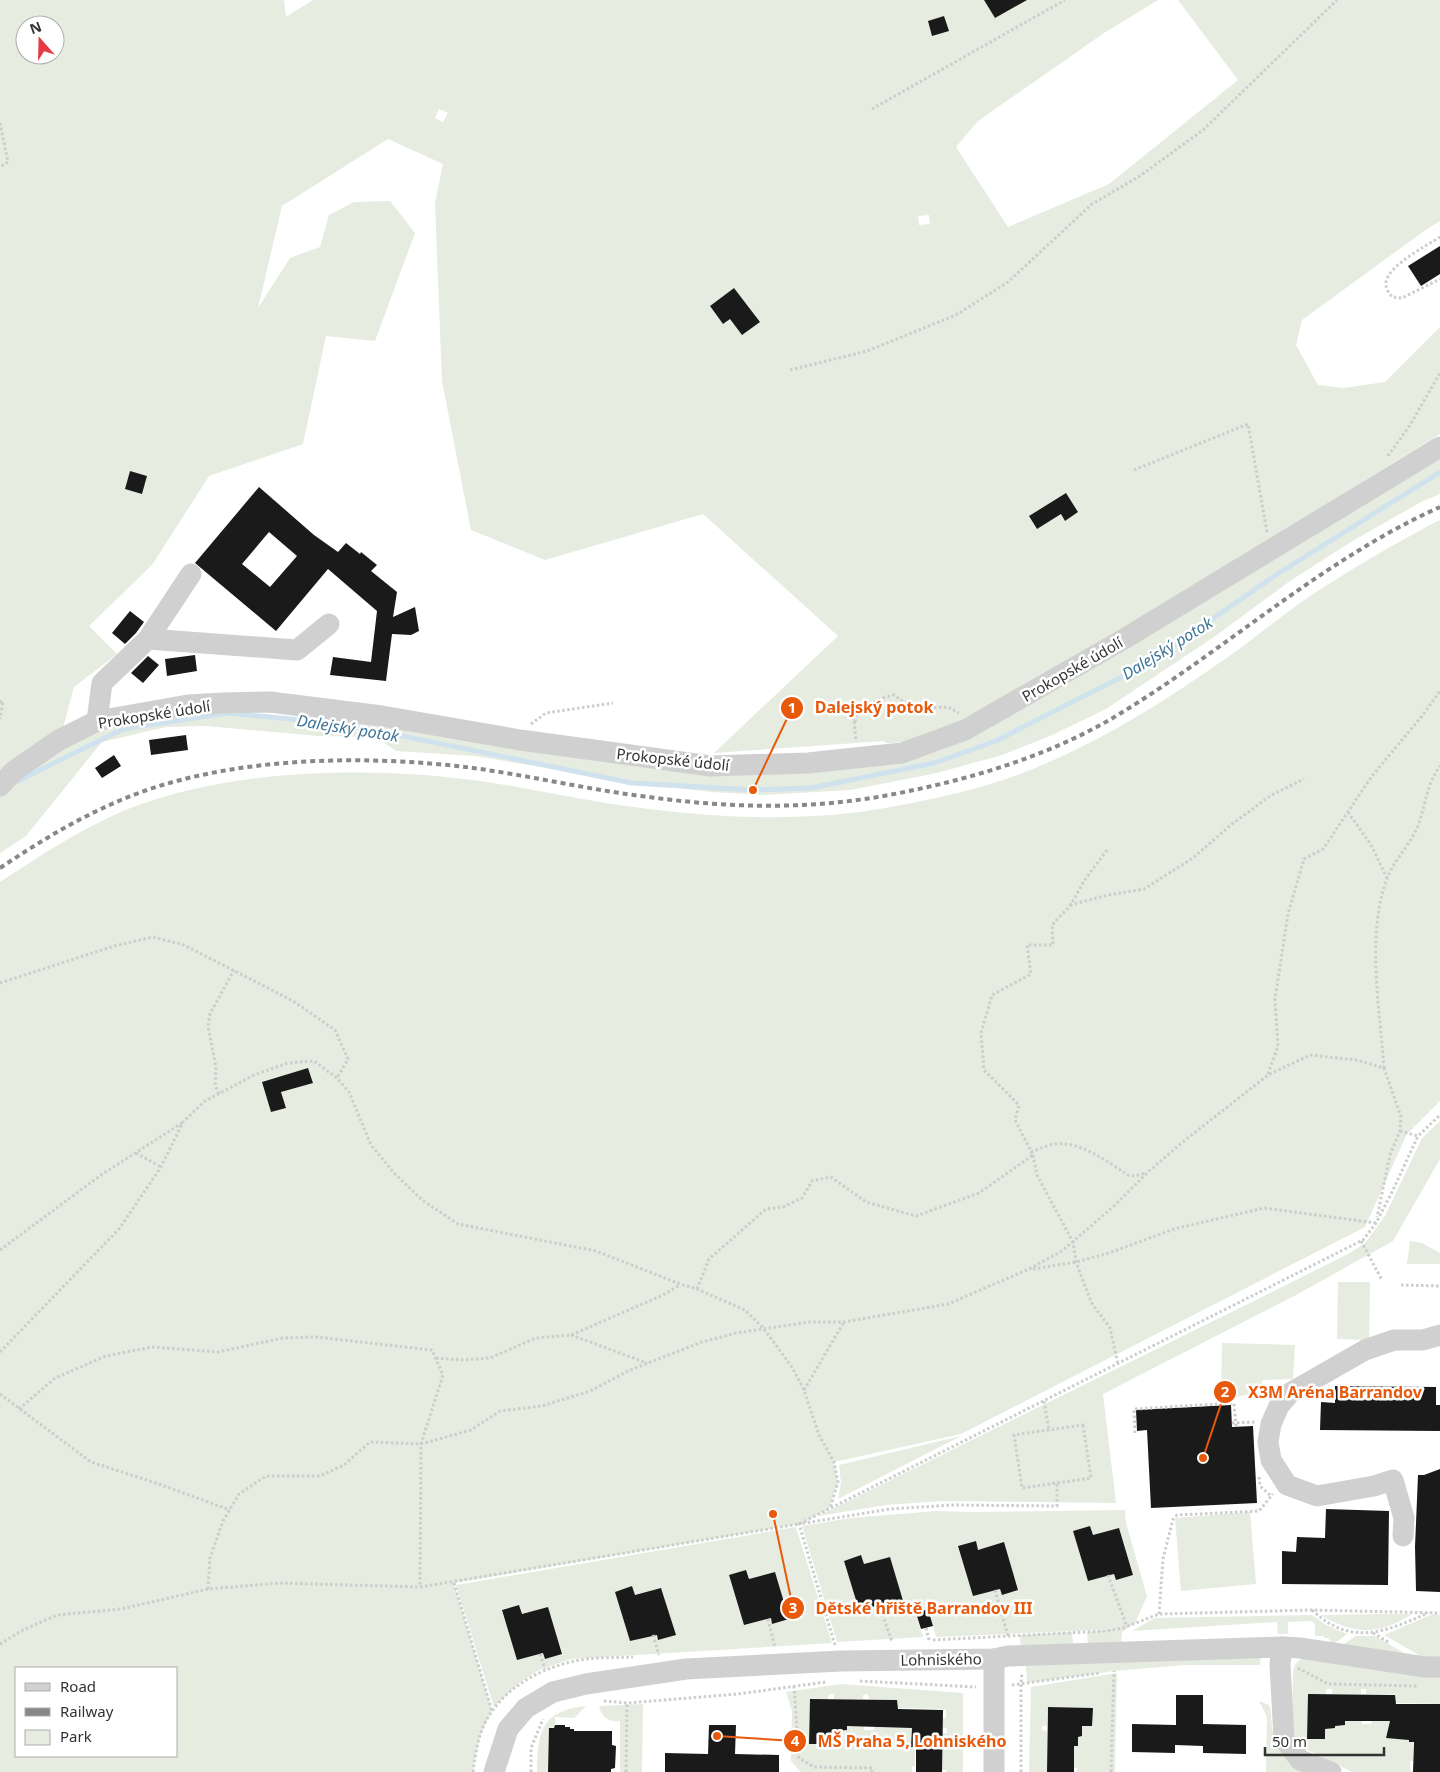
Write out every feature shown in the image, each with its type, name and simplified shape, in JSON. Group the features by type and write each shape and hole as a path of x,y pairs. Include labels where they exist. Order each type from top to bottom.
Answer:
{"street":[{"name":"Prokopské údolí","path":"0,786 14,771 59,740 97,721 188,705 270,702 382,716 520,740 711,766 808,763 902,753 965,730 978,723 1124,639 1440,447"},
{"path":"97,721 102,683 148,639 191,574"},
{"path":"148,639 297,650 330,624"},
{"path":"1403,1536 1404,1518 1393,1480 1365,1488 1317,1496 1287,1485 1271,1460 1268,1442 1271,1424 1279,1406 1290,1393 1324,1372 1376,1345 1394,1340 1423,1340 1440,1335"},
{"name":"Lohniského","path":"494,1772 508,1729 526,1708 553,1692 586,1684 694,1668 1008,1656 1281,1655 1300,1648 1425,1667 1440,1667"},
{"path":"1281,1655 1284,1739 1300,1760 1331,1772"},
{"path":"994,1658 994,1772"}],"path":[{"path":"872,109 1065,0"},
{"path":"790,370 867,350 956,315 1008,282 1092,204 1140,176 1203,130 1338,0"},
{"path":"0,123 8,162 0,167"},
{"path":"1440,237 1409,256 1392,271 1386,282 1387,291 1392,297 1402,298 1440,280"},
{"path":"1384,463 1410,425 1440,373"},
{"path":"1134,470 1248,424 1270,550"},
{"path":"1268,1075 1278,1046 1275,999 1288,914 1304,859 1323,849 1372,776 1422,716 1440,691"},
{"path":"847,716 854,721 857,711 882,698 894,695 905,703 921,708 948,707 978,723"},
{"path":"0,702 3,701 0,719"},
{"path":"520,740 526,727 546,714 613,704"},
{"path":"1376,1223 1390,1155 1400,1131 1401,1116 1384,1068 1376,968 1376,923 1387,878 1417,827 1432,777 1440,766"},
{"path":"1070,906 1108,895 1144,889 1193,858 1232,824 1270,796 1304,779"},
{"path":"1348,812 1368,840 1387,878"},
{"path":"1107,850 1086,878 1070,906 1052,925 1053,945 1027,945 1031,974 992,995 981,1033 984,1070 1019,1105 1015,1120 1032,1154 1037,1175 1073,1242 1076,1262 1091,1302 1110,1328 1118,1364"},
{"path":"0,983 114,946 153,937 184,945 293,1001 335,1030 348,1059 337,1078"},
{"path":"219,1094 215,1086 216,1066 208,1026 210,1014 234,970"},
{"path":"208,1589 210,1558 222,1521 239,1494 266,1476 320,1476 344,1465 370,1442 421,1444 471,1430 500,1411 542,1406 590,1391 630,1370 702,1342 736,1333 809,1322 844,1322 948,1304 1029,1269 1062,1251 1114,1206 1179,1145 1268,1075 1310,1055 1356,1060 1384,1068"},
{"path":"0,1250 101,1175 183,1122 205,1101 254,1075 288,1063 314,1061 337,1078 350,1092 370,1145 394,1173 422,1200 458,1224 596,1251 697,1289 745,1310 764,1329 792,1367 804,1390 819,1434 834,1462 838,1482 829,1509"},
{"path":"799,1524 1361,1241 1376,1223 1418,1136 1440,1115"},
{"path":"0,1352 119,1229 160,1168 183,1122"},
{"path":"1400,1131 1418,1136"},
{"path":"697,1289 708,1259 766,1209 783,1207 802,1198 812,1182 831,1177 866,1202 916,1216 979,1193 1032,1154 1051,1145 1068,1145 1088,1150 1128,1175 1134,1176 1147,1173"},
{"path":"136,1153 160,1168"},
{"path":"1029,1269 1076,1262 1109,1253 1174,1229 1264,1208 1376,1223"},
{"path":"1361,1241 1382,1280"},
{"path":"436,1358 460,1360 490,1358 536,1338 571,1335 661,1296 680,1284"},
{"path":"1401,1285 1440,1286"},
{"path":"804,1390 844,1322"},
{"path":"571,1335 647,1364"},
{"path":"19,1409 55,1378 106,1356 152,1347 218,1352 283,1338 316,1337 432,1350 443,1375 421,1444 420,1588"},
{"path":"0,1394 91,1462 230,1510"},
{"path":"1044,1401 1049,1430"},
{"path":"1135,1433 1134,1409 1234,1403 1236,1427"},
{"path":"1083,1425 1091,1478 1022,1488 1014,1435 1049,1430 1083,1425"},
{"path":"1284,1480 1259,1511 1178,1515 1173,1519 1163,1558 1157,1614 1311,1610 1440,1613"},
{"path":"0,1644 23,1630 57,1615 121,1609 208,1589 280,1583 420,1588 890,1509 952,1505 1057,1506 1057,1482"},
{"path":"799,1524 835,1645"},
{"path":"1108,1576 1127,1627"},
{"path":"454,1583 492,1711"},
{"path":"995,1590 1008,1636"},
{"path":"879,1605 892,1642"},
{"path":"1311,1610 1324,1622 1341,1629 1373,1633 1396,1628 1429,1612"},
{"path":"768,1619 775,1649"},
{"path":"926,1628 929,1640"},
{"path":"653,1635 659,1655"},
{"path":"540,1654 545,1669"},
{"path":"1281,1655 1294,1665 1328,1684 1420,1686"},
{"path":"1112,1772 1114,1671 1122,1670"},
{"path":"852,1680 995,1688 1104,1672"},
{"path":"1364,1678 1364,1685"},
{"path":"600,1701 627,1703 738,1694 833,1681"},
{"path":"1021,1684 1021,1772"},
{"path":"794,1686 799,1758 814,1768 872,1768 872,1772"},
{"path":"626,1772 627,1703"},
{"path":"532,1772 531,1748 544,1716"}],"green space":[{"path":"0,0 284,0 286,17 313,0 984,0 995,18 1027,0 1158,0 1104,33 978,121 956,147 1008,227 1109,184 1238,80 1178,0 1440,0 1440,221 1302,320 1296,345 1318,385 1344,388 1385,382 1440,327 1440,434 1156,609 976,715 930,735 907,741 714,753 838,636 703,514 545,560 471,530 442,381 435,203 443,164 388,139 282,206 258,308 290,258 320,247 329,215 354,202 390,201 415,233 375,341 326,336 303,444 209,476 152,565 89,626 117,654 74,687 62,732 0,774","holes":["439,109 448,113 443,122 435,118","929,215 930,224 919,225 918,216","734,288 759,322 742,335 730,319 723,324 710,306","130,471 147,476 142,494","1066,493 1078,512 1065,521 1061,514 1037,529 1029,516"]},
{"path":"1440,454 1440,494 1423,501 1354,540 1290,581 1214,637 1106,709 1050,736 1002,755 937,773 850,790 763,795 649,785 475,756 396,751 376,737 318,736 206,726 166,727 102,742 26,836 0,853 0,795 14,779 86,735 195,711 392,726 575,756 901,761"},
{"path":"1440,520 1440,1101 1407,1134 1365,1227 961,1434 834,1462 838,1482 829,1509 799,1524 454,1583 492,1711 479,1741 473,1772 0,1772 0,882 78,833 128,809 168,796 210,786 298,774 388,773 473,780 627,806 742,817 834,815 933,799 994,783 1025,772 1114,730 1198,678 1300,603 1374,556","holes":["308,1068 313,1082 285,1075","277,1077 286,1108 271,1112 262,1082"]},
{"path":"1440,1121 1440,1159 1393,1241 1296,1295 1103,1394 1116,1503 942,1501 886,1505 818,1516 1348,1254 1365,1243 1385,1216 1422,1138"},
{"path":"1410,1241 1422,1243 1440,1253 1440,1264 1407,1264"},
{"path":"1338,1282 1370,1282 1369,1340 1337,1339"},
{"path":"1222,1343 1295,1345 1293,1379 1263,1380 1258,1392 1242,1396 1221,1397"},
{"path":"961,1436 838,1499 841,1483 839,1465"},
{"path":"1125,1510 1126,1523 1147,1596 1135,1623 1122,1632 1121,1644 1088,1647 1087,1632 1125,1627 936,1637 929,1608 915,1612 923,1637 837,1642 802,1526 851,1518 936,1511","holes":["1090,1526 1093,1535 1119,1528 1133,1575 1116,1580 1114,1574 1088,1581 1073,1531","975,1541 978,1550 1004,1543 1018,1590 1002,1595 1000,1589 991,1591 958,1546","861,1555 864,1564 890,1557 904,1604 887,1609 885,1604 859,1610 844,1561"]},
{"path":"1250,1512 1256,1584 1181,1591 1175,1518"},
{"path":"796,1527 832,1643 571,1659 539,1670 520,1682 494,1707 456,1585","holes":["746,1570 749,1579 775,1572 789,1619 772,1624 771,1618 744,1625 729,1576","632,1586 635,1595 661,1588 675,1635 659,1640 657,1634 630,1641 615,1592","519,1605 522,1614 548,1607 562,1654 545,1659 543,1653 517,1660 502,1610"]},
{"path":"1412,1614 1389,1626 1366,1630 1344,1626 1321,1615"},
{"path":"1433,1614 1440,1615 1440,1663 1433,1663 1384,1635"},
{"path":"1312,1615 1326,1625 1347,1634 1333,1645 1324,1636 1315,1636 1315,1624 1312,1621 1288,1622 1288,1634 1278,1634 1277,1622 1132,1631 1155,1618"},
{"path":"1072,1632 1074,1653 1261,1648 1260,1665 1185,1665 1114,1671 1027,1683 1025,1656 1021,1655 1020,1635"},
{"path":"1356,1636 1375,1636 1421,1663 1335,1650"},
{"path":"1307,1656 1440,1672 1440,1704 1395,1703 1395,1694 1366,1694 1366,1689 1361,1689 1361,1694 1332,1694 1332,1689 1327,1689 1326,1694 1308,1694 1307,1738 1325,1739 1325,1729 1335,1724 1345,1724 1345,1720 1362,1721 1362,1724 1371,1724 1372,1721 1395,1721 1387,1731 1386,1738 1397,1731 1413,1742 1413,1761 1410,1761 1410,1770 1413,1772 1352,1772 1306,1749 1298,1741 1292,1723 1293,1673 1297,1662"},
{"path":"1117,1673 1115,1772 1077,1772 1077,1768 1073,1768 1074,1745 1078,1745 1078,1737 1081,1735 1082,1725 1092,1725 1092,1708 1048,1707 1047,1726 1042,1726 1042,1730 1047,1731 1047,1772 1029,1772 1031,1687"},
{"path":"841,1684 963,1693 963,1772 947,1772 942,1770 942,1733 947,1733 947,1728 942,1728 942,1718 946,1718 946,1709 898,1708 897,1700 869,1699 868,1694 863,1695 863,1699 834,1699 834,1694 829,1694 828,1699 810,1699 809,1744 827,1744 827,1733 836,1734 837,1730 847,1730 847,1726 864,1726 864,1730 874,1730 874,1726 912,1727 911,1746 915,1747 915,1766 912,1766 912,1772 801,1772 791,1761 792,1711 786,1692"},
{"path":"1259,1701 1269,1705 1276,1741 1304,1772 1266,1772 1267,1717"},
{"path":"643,1704 642,1772 620,1772 620,1721 606,1718 599,1706"},
{"path":"586,1706 574,1718 555,1717 555,1727 549,1728 548,1772 537,1772 539,1745 545,1725 551,1718 560,1713"}],"building":[{"path":"984,0 1027,0 995,18"},
{"path":"944,16 949,31 932,36 928,21"},
{"path":"1440,246 1440,274 1421,286 1408,266"},
{"path":"734,288 760,322 742,335 730,319 723,324 710,306"},
{"path":"130,471 147,476 142,494 125,489"},
{"path":"259,487 314,535 338,552 346,543 377,565 371,571 397,592 393,617 415,607 419,631 411,635 392,634 386,681 330,675 333,657 371,662 377,611 328,569 276,631 195,563","holes":["269,532 297,556 270,587 242,564"]},
{"path":"1066,493 1078,512 1065,521 1061,514 1037,529 1029,516"},
{"path":"130,611 144,622 125,644 112,633"},
{"path":"195,655 197,671 167,676 165,659"},
{"path":"148,656 159,665 143,683 131,673"},
{"path":"186,735 188,750 151,755 149,740"},
{"path":"114,755 121,766 102,778 95,768"},
{"path":"308,1068 313,1083 281,1092 286,1108 271,1112 262,1082"},
{"path":"1335,1386 1436,1387 1436,1405 1440,1405 1440,1431 1320,1430 1321,1402 1335,1403"},
{"path":"1231,1405 1232,1427 1253,1426 1257,1503 1151,1508 1147,1430 1137,1431 1136,1410"},
{"path":"1440,1469 1440,1592 1416,1591 1415,1547 1418,1475 1424,1475"},
{"path":"1326,1509 1389,1511 1388,1585 1282,1584 1282,1551 1296,1552 1297,1537 1325,1538"},
{"path":"1090,1526 1093,1535 1119,1528 1133,1575 1116,1580 1114,1574 1088,1581 1073,1531"},
{"path":"976,1541 978,1550 1004,1542 1018,1590 1002,1595 1000,1589 973,1596 958,1546"},
{"path":"861,1555 864,1564 890,1557 904,1604 887,1609 885,1604 859,1610 844,1561"},
{"path":"746,1570 749,1579 775,1572 789,1619 772,1624 771,1618 744,1625 729,1575"},
{"path":"632,1586 635,1595 661,1588 676,1635 658,1640 657,1635 630,1641 615,1592"},
{"path":"519,1605 522,1614 548,1607 562,1654 545,1659 543,1653 517,1660 502,1610"},
{"path":"928,1609 933,1626 921,1629 916,1613"},
{"path":"1308,1694 1395,1695 1396,1704 1440,1704 1440,1772 1413,1772 1414,1742 1386,1738 1390,1721 1345,1721 1345,1725 1325,1729 1325,1739 1307,1739"},
{"path":"1176,1695 1203,1695 1203,1724 1246,1725 1246,1754 1203,1753 1203,1746 1175,1745 1175,1753 1132,1752 1132,1724 1176,1725"},
{"path":"810,1699 897,1700 898,1709 943,1710 942,1772 916,1772 916,1747 911,1747 912,1728 847,1726 847,1730 837,1731 836,1734 827,1734 827,1744 809,1744"},
{"path":"1048,1707 1093,1708 1092,1726 1082,1726 1082,1736 1078,1737 1078,1746 1074,1746 1074,1772 1047,1772"},
{"path":"555,1725 565,1725 565,1727 574,1729 574,1731 612,1731 612,1745 616,1746 615,1768 611,1769 611,1772 548,1772 549,1728 554,1728"},
{"path":"709,1725 736,1725 735,1754 779,1755 779,1772 665,1772 665,1753 708,1754"}],"waterway":[{"name":"Dalejský potok","path":"18,781 123,729 227,713 344,724 632,783 753,790 811,788 934,763 996,741 1147,664 1279,573 1440,472"}],"railway":[{"path":"0,868 44,840 89,815 121,800 161,785 204,774 295,762 341,760 431,764 495,771 583,787 679,801 769,806 859,800 949,782 1038,754 1066,742 1121,713 1356,552 1397,528 1440,507"}],"place":[{"name":"Dalejský potok","path":"753,790"},
{"name":"X3M Aréna Barrandov","path":"1203,1458"},
{"name":"Dětské hřiště Barrandov III","path":"773,1514"},
{"name":"MŠ Praha 5, Lohniského","path":"717,1736"}]}
